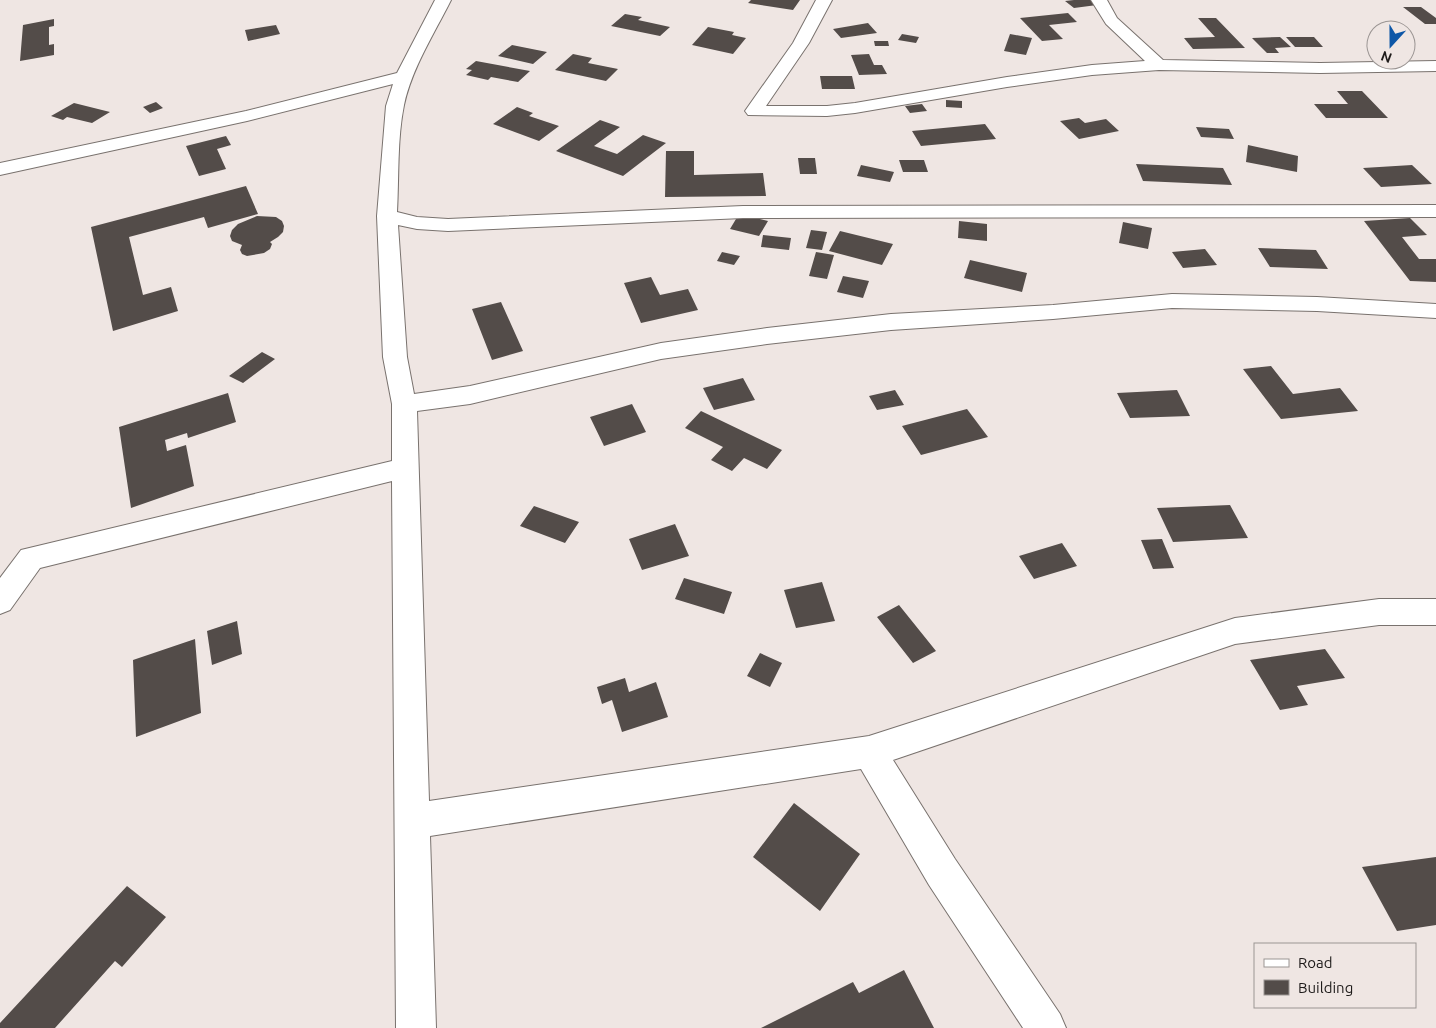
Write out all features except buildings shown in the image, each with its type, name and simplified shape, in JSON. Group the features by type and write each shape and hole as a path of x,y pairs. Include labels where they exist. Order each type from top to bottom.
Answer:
{"street":[{"path":"416,1028 404,404 395,357 387,216 394,115 404,76 443,0"},
{"path":"824,0 801,43 754,112 846,109 1092,70 1159,65 1320,68 1436,66"},
{"path":"1099,0 1111,21 1159,65"},
{"path":"0,169 247,116 404,76"},
{"path":"387,216 417,223 448,225 743,212 1436,211"},
{"path":"404,404 470,395 661,351 767,336 891,322 1053,312 1172,301 1317,304 1436,311"},
{"path":"0,600 31,558 406,468"},
{"path":"412,821 869,752 1235,632 1379,612 1436,612"},
{"path":"869,752 942,872 1046,1028"}]}
